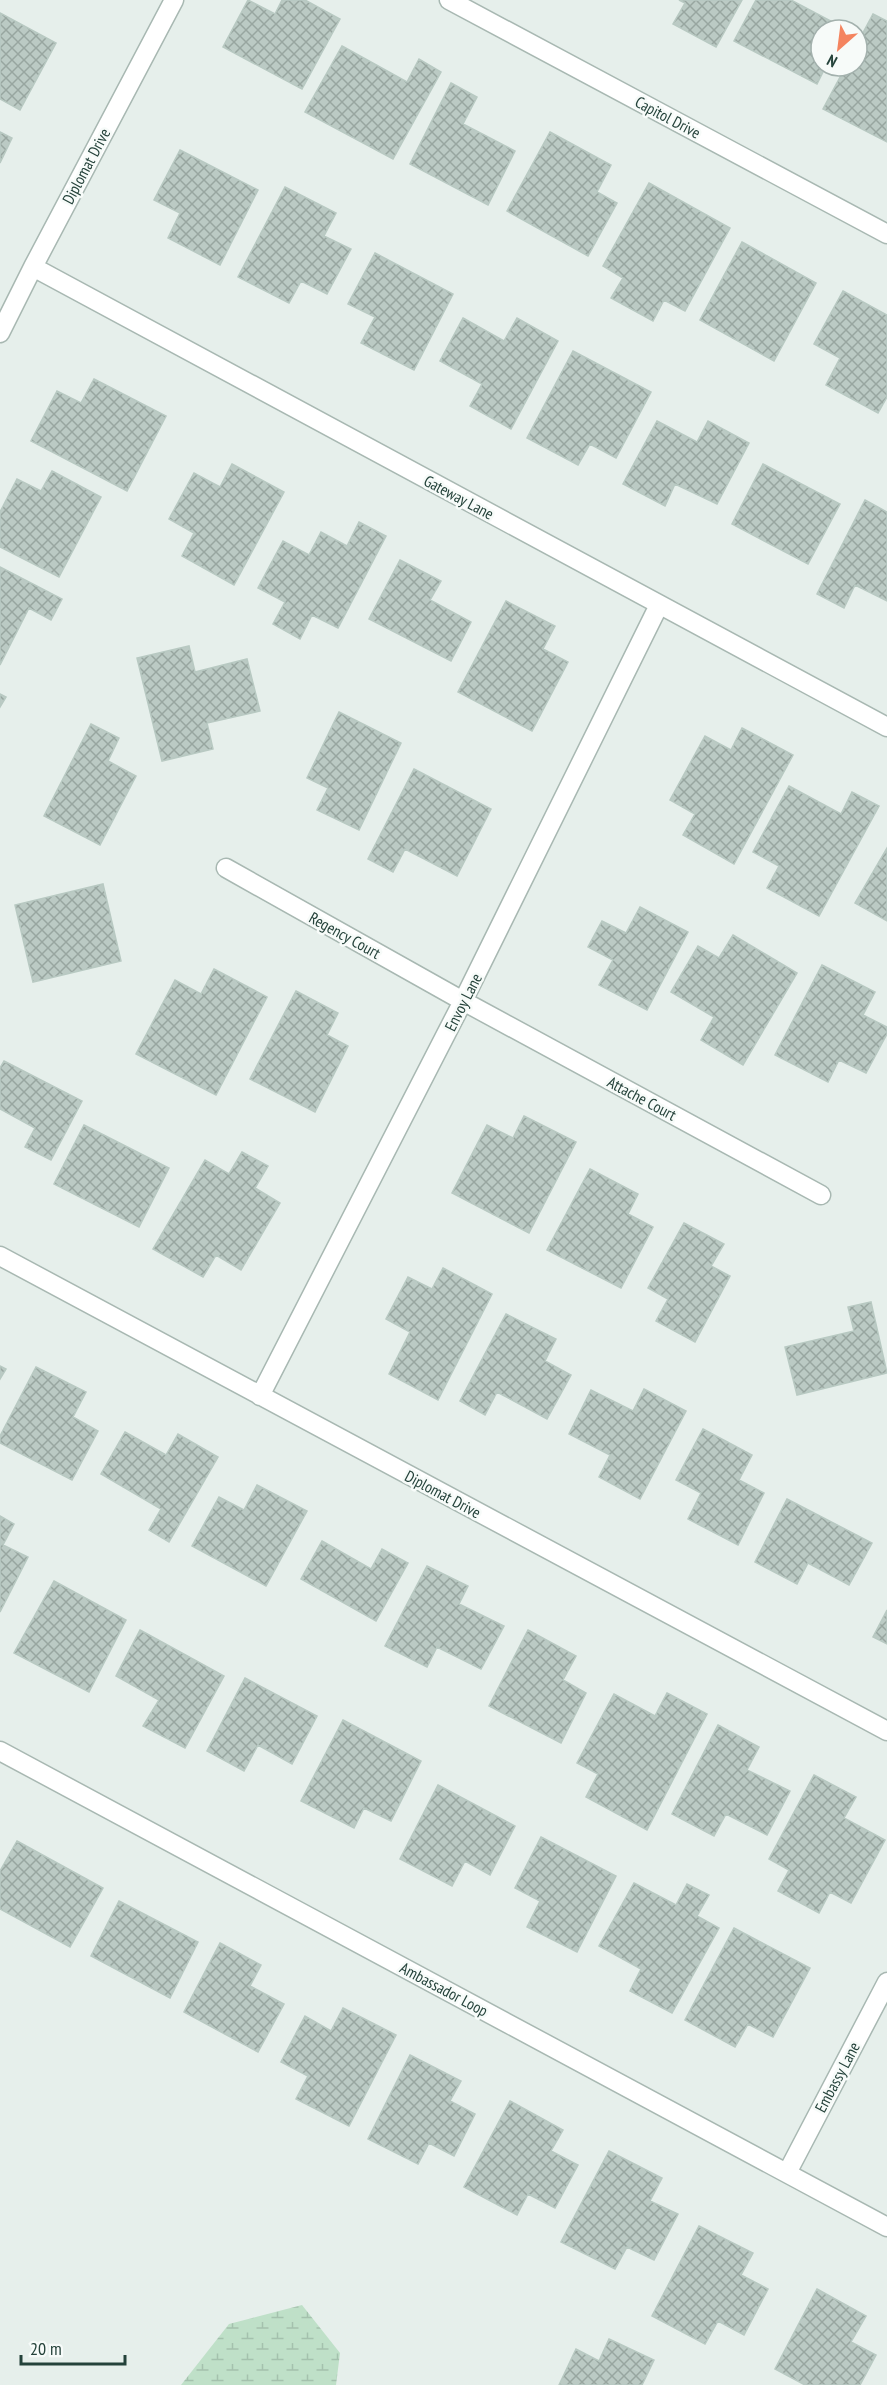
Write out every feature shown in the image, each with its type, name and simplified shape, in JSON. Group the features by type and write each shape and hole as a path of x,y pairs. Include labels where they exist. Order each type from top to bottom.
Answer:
{"street":[{"name":"Diplomat Drive","path":"0,333 174,0"},
{"name":"Capitol Drive","path":"450,0 887,234"},
{"name":"Gateway Lane","path":"33,267 887,727"},
{"name":"Envoy Lane","path":"260,1395 464,1001 659,605"},
{"name":"Regency Court","path":"226,868 464,1001"},
{"name":"Attache Court","path":"464,1001 821,1195"},
{"name":"Diplomat Drive","path":"0,1256 887,1731"},
{"name":"Ambassador Loop","path":"0,1751 887,2227"},
{"name":"Embassy Lane","path":"788,2173 887,1982"}],"green space":[{"path":"302,2305 340,2353 336,2385 181,2385 229,2324"}],"building":[{"path":"248,0 275,14 282,0 305,0 340,19 302,89 223,47"},
{"path":"679,0 742,0 716,47 673,24 685,3"},
{"path":"756,0 791,0 825,18 809,18 809,78 820,78 817,84 734,41"},
{"path":"0,13 56,43 20,110 0,99"},
{"path":"873,14 887,21 887,142 823,109 840,78 869,78 869,22"},
{"path":"342,46 407,82 419,59 441,72 393,159 305,112"},
{"path":"451,83 477,97 463,124 515,151 488,205 410,164"},
{"path":"0,132 12,138 0,163"},
{"path":"550,132 611,165 597,192 617,203 588,256 507,211"},
{"path":"180,150 258,190 220,265 168,238 180,213 154,200"},
{"path":"649,183 730,228 685,311 664,300 653,321 611,298 623,278 603,266"},
{"path":"285,187 336,213 324,236 351,249 327,294 301,281 289,303 238,277"},
{"path":"742,242 816,283 774,361 700,320"},
{"path":"375,253 453,294 414,370 361,343 375,317 348,304"},
{"path":"843,291 887,315 887,397 878,413 826,385 840,358 814,344"},
{"path":"463,318 504,341 517,318 558,341 511,429 470,406 482,384 440,361"},
{"path":"573,351 651,392 616,458 590,444 578,465 527,438"},
{"path":"94,379 166,416 127,491 31,441 57,391 81,403"},
{"path":"657,421 697,442 708,421 749,443 717,504 675,484 665,506 623,484"},
{"path":"232,464 284,492 234,585 182,556 194,533 169,519 194,473 220,487"},
{"path":"763,464 840,504 808,564 732,524"},
{"path":"52,471 101,497 59,577 0,547 0,512 17,479 41,491"},
{"path":"865,500 887,512 887,601 855,585 844,608 817,594"},
{"path":"359,522 386,536 338,628 312,615 300,639 273,624 285,602 258,588 283,541 309,555 321,532 347,546"},
{"path":"400,560 441,581 430,600 471,622 451,661 369,619"},
{"path":"0,567 62,599 51,620 29,608 0,665"},
{"path":"506,601 555,626 543,649 568,662 532,731 458,692"},
{"path":"189,646 195,672 247,659 260,711 207,723 213,749 162,761 137,658"},
{"path":"0,694 6,697 0,707"},
{"path":"339,712 401,743 359,830 317,810 328,788 307,778"},
{"path":"91,724 119,738 108,761 136,776 100,845 44,816"},
{"path":"742,728 793,755 734,864 683,835 695,814 670,800 705,736 731,750"},
{"path":"414,769 491,809 457,876 405,849 393,872 368,859"},
{"path":"789,786 841,814 852,792 879,806 819,916 767,888 779,866 753,852"},
{"path":"887,848 887,921 855,903"},
{"path":"103,884 121,961 33,982 15,905"},
{"path":"640,907 688,932 647,1010 599,985 613,960 588,947 602,921 626,933"},
{"path":"733,935 797,973 743,1065 701,1040 714,1017 671,992 698,946 719,958"},
{"path":"822,965 875,992 863,1015 887,1027 887,1034 866,1073 839,1060 828,1082 775,1055"},
{"path":"214,969 267,997 216,1095 136,1054 175,980 201,994"},
{"path":"296,991 338,1013 327,1035 348,1046 315,1112 250,1079"},
{"path":"4,1061 82,1101 51,1160 25,1147 35,1128 0,1109 0,1068"},
{"path":"524,1116 576,1142 529,1233 452,1193 487,1125 513,1138"},
{"path":"84,1125 169,1168 139,1227 54,1184"},
{"path":"242,1152 268,1166 255,1188 280,1203 241,1270 216,1255 203,1277 153,1249 205,1160 229,1174"},
{"path":"590,1169 638,1194 628,1214 653,1227 621,1288 547,1250"},
{"path":"684,1223 724,1244 711,1266 730,1276 695,1342 656,1321 668,1299 648,1288"},
{"path":"443,1268 492,1294 438,1400 389,1374 410,1332 386,1319 408,1277 432,1289"},
{"path":"871,1302 887,1373 797,1395 785,1347 854,1331 848,1307"},
{"path":"506,1314 556,1339 545,1361 571,1375 547,1419 497,1392 485,1415 460,1401"},
{"path":"0,1366 6,1369 0,1379"},
{"path":"36,1367 86,1392 73,1417 98,1431 72,1480 0,1443 0,1436"},
{"path":"644,1389 686,1411 640,1499 599,1477 610,1455 569,1434 591,1390 633,1411"},
{"path":"703,1429 752,1455 739,1480 764,1493 738,1545 688,1519 701,1493 676,1480"},
{"path":"125,1432 166,1455 178,1434 218,1457 169,1542 149,1530 161,1509 101,1474"},
{"path":"257,1485 307,1511 266,1586 192,1546 219,1497 244,1510"},
{"path":"787,1499 872,1543 849,1585 808,1563 797,1584 755,1562"},
{"path":"0,1516 14,1524 3,1545 28,1557 0,1612"},
{"path":"322,1541 371,1569 382,1549 408,1563 376,1621 301,1579"},
{"path":"427,1566 468,1586 459,1604 504,1626 481,1669 437,1647 427,1667 385,1646"},
{"path":"54,1581 126,1620 89,1692 14,1653"},
{"path":"887,1610 887,1644 873,1637"},
{"path":"140,1630 224,1676 185,1748 143,1726 159,1700 116,1676"},
{"path":"528,1630 576,1656 563,1680 586,1693 561,1743 489,1706"},
{"path":"245,1678 317,1716 292,1764 258,1745 244,1771 207,1751"},
{"path":"667,1693 707,1714 647,1830 586,1797 598,1774 577,1763 614,1694 655,1716"},
{"path":"343,1720 421,1761 391,1821 364,1808 354,1828 301,1801"},
{"path":"718,1725 759,1747 747,1770 790,1791 767,1835 726,1814 714,1836 672,1814"},
{"path":"814,1775 856,1797 844,1818 885,1840 851,1903 830,1892 819,1913 778,1891 789,1870 769,1859"},
{"path":"438,1785 515,1826 490,1875 465,1861 452,1886 400,1859"},
{"path":"541,1837 616,1876 577,1952 527,1927 540,1901 515,1888"},
{"path":"17,1841 103,1888 70,1947 0,1909 0,1871"},
{"path":"634,1883 676,1905 687,1884 709,1895 697,1916 719,1928 672,2013 630,1991 641,1969 599,1946"},
{"path":"119,1901 198,1942 170,1998 91,1956"},
{"path":"734,1928 810,1968 773,2037 748,2024 735,2047 685,2020"},
{"path":"220,1943 261,1965 250,1986 284,2004 258,2052 184,2012"},
{"path":"343,2008 396,2035 349,2126 296,2099 308,2076 281,2062 305,2016 331,2031"},
{"path":"410,2055 461,2081 450,2101 475,2114 454,2156 429,2143 418,2164 368,2139"},
{"path":"510,2101 563,2130 551,2151 578,2165 555,2208 528,2194 517,2215 464,2187"},
{"path":"609,2151 662,2178 650,2201 678,2214 654,2260 627,2247 615,2269 561,2242"},
{"path":"699,2226 753,2253 741,2275 768,2289 744,2335 718,2321 705,2344 652,2316"},
{"path":"817,2289 866,2316 851,2342 876,2355 860,2385 805,2385 775,2369"},
{"path":"609,2339 654,2360 642,2385 559,2385 576,2349 599,2361"}]}
